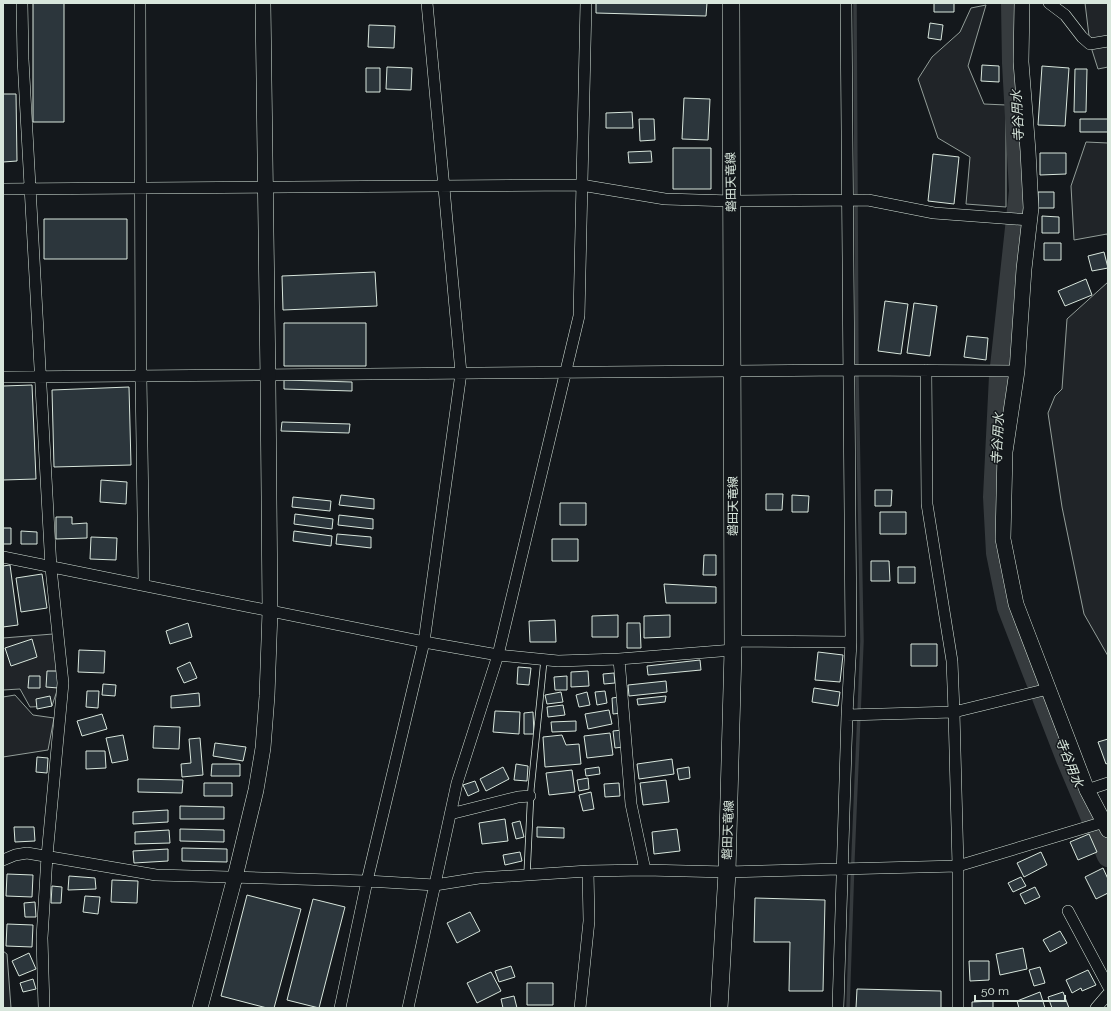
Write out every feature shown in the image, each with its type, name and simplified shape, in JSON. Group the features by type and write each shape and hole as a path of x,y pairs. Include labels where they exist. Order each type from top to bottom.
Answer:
{"main road":[{"name":"磐田天竜線","path":"718,1008 727,872 733,646 731,3"}],"street":[{"path":"22,3 23,59 51,568 63,683 47,856 42,938 44,1008"},
{"path":"140,3 141,376 144,585"},
{"path":"200,1008 235,877 256,790 263,748 267,696 270,611 263,3"},
{"path":"340,1008 367,881 424,642 461,373 427,3"},
{"path":"408,1008 457,783 498,655 579,316 586,3"},
{"path":"838,1008 846,715 851,642 846,3"},
{"path":"3,860 15,855 27,853 156,875 367,881 435,886 479,878 588,871 644,870 727,872 958,866 1106,826 1087,790 1016,604 1003,539 1005,452 1017,371 1024,269 1031,208 1031,186 1021,62 1022,3"},
{"path":"1049,3 1065,15 1082,37 1090,44 1108,41"},
{"path":"3,189 581,185 665,199 732,201 868,200 934,213 1030,220"},
{"path":"3,377 848,370 1017,371"},
{"path":"926,370 927,504 952,661 958,866 958,1008"},
{"path":"3,557 51,568 144,585 424,642 498,655 544,660 619,659 733,646 851,642"},
{"path":"619,659 631,804 644,870"},
{"path":"846,715 954,712 1048,689"},
{"path":"1087,790 1108,783"},
{"path":"450,814 518,797 530,796"},
{"path":"580,1008 589,921 588,871"},
{"path":"1068,911 1108,986"},
{"path":"1096,1008 1108,994"}],"lane":[{"path":"527,874 530,796 544,660"}],"shaded area":[{"path":"1085,3 1108,3 1108,67 1098,69 1090,44"},
{"path":"986,5 968,66 984,104 1006,105 1006,207 966,204 970,157 938,138 918,79 932,57 960,32 971,8"},
{"path":"1086,142 1108,143 1108,238 1107,234 1074,240 1071,186"},
{"path":"1108,282 1108,656 1084,614 1062,507 1048,413 1055,396 1062,389 1067,319"},
{"path":"53,634 62,675 52,706 30,707 20,689 3,690 3,638"},
{"path":"15,695 33,715 54,718 48,750 3,757 3,697"},
{"path":"3,951 7,954 11,1008 3,1008"}],"building":[{"path":"33,3 64,3 64,122 33,122"},
{"path":"596,3 707,3 706,16 596,13"},
{"path":"934,3 954,3 954,12 934,12"},
{"path":"930,23 943,25 941,40 928,38"},
{"path":"369,25 395,26 394,48 368,47"},
{"path":"982,65 999,66 999,82 981,81"},
{"path":"1042,66 1069,68 1065,126 1038,125"},
{"path":"387,67 412,68 411,90 386,89"},
{"path":"366,68 380,68 380,92 366,92"},
{"path":"1075,69 1087,69 1086,112 1074,112"},
{"path":"3,94 16,94 17,161 3,162"},
{"path":"684,98 710,99 708,140 682,139"},
{"path":"632,112 633,128 606,128 606,113"},
{"path":"639,119 654,119 655,140 640,141"},
{"path":"1080,119 1108,119 1108,132 1080,132"},
{"path":"673,148 711,148 711,189 673,189"},
{"path":"651,151 652,162 629,163 628,152"},
{"path":"1040,153 1066,153 1066,174 1040,175"},
{"path":"933,154 959,157 954,204 928,201"},
{"path":"1038,192 1054,192 1054,208 1038,208"},
{"path":"1042,216 1059,217 1059,233 1042,233"},
{"path":"44,219 127,219 127,259 44,259"},
{"path":"1044,243 1061,243 1061,260 1044,260"},
{"path":"1104,252 1108,268 1092,271 1088,256"},
{"path":"375,272 377,306 283,310 282,276"},
{"path":"1086,279 1092,295 1065,306 1058,291"},
{"path":"885,301 908,304 901,354 878,351"},
{"path":"914,303 937,306 930,356 907,353"},
{"path":"284,323 366,323 366,366 284,366"},
{"path":"967,336 988,338 986,360 964,357"},
{"path":"284,380 352,382 352,391 284,389"},
{"path":"32,385 36,479 3,480 3,386"},
{"path":"129,387 131,465 54,467 52,390"},
{"path":"282,422 350,424 349,433 281,431"},
{"path":"101,480 127,482 126,504 100,502"},
{"path":"875,490 892,490 891,506 875,506"},
{"path":"766,494 783,494 782,510 766,510"},
{"path":"341,495 374,499 374,509 339,505"},
{"path":"792,495 809,496 808,512 792,512"},
{"path":"293,497 331,501 330,511 292,507"},
{"path":"560,503 586,503 586,525 560,525"},
{"path":"880,512 906,512 906,534 880,534"},
{"path":"295,514 333,519 332,529 294,524"},
{"path":"339,515 373,519 373,529 338,525"},
{"path":"56,517 72,517 72,524 87,523 87,538 56,539"},
{"path":"3,528 11,528 11,544 3,544"},
{"path":"21,531 37,532 37,544 21,544"},
{"path":"294,531 332,536 331,546 293,541"},
{"path":"337,534 371,537 371,548 336,544"},
{"path":"91,537 117,538 116,560 90,559"},
{"path":"552,539 578,539 578,561 552,561"},
{"path":"704,555 716,555 716,575 703,575"},
{"path":"871,561 889,561 890,581 871,581"},
{"path":"10,565 18,625 3,627 3,566"},
{"path":"898,567 915,567 915,583 898,583"},
{"path":"42,574 47,608 21,612 16,578"},
{"path":"664,584 716,587 716,603 666,603"},
{"path":"618,615 618,637 592,637 592,616"},
{"path":"670,615 670,637 644,638 644,616"},
{"path":"555,620 556,642 530,642 529,621"},
{"path":"188,623 192,637 170,644 166,631"},
{"path":"627,623 640,623 641,648 627,648"},
{"path":"32,639 37,657 11,666 5,648"},
{"path":"911,644 937,644 937,666 911,666"},
{"path":"79,650 105,651 104,673 78,672"},
{"path":"818,652 843,655 840,682 815,680"},
{"path":"700,660 701,670 648,675 647,666"},
{"path":"190,662 197,678 184,683 177,668"},
{"path":"518,667 531,668 529,685 517,684"},
{"path":"47,671 59,671 58,688 46,687"},
{"path":"588,671 589,686 571,687 571,672"},
{"path":"614,673 615,683 604,684 603,674"},
{"path":"29,676 40,676 40,688 28,688"},
{"path":"567,676 567,690 555,690 554,677"},
{"path":"666,681 667,692 629,696 628,685"},
{"path":"103,684 116,685 115,696 102,695"},
{"path":"814,688 840,692 838,706 812,702"},
{"path":"87,691 99,691 98,708 86,707"},
{"path":"605,691 607,703 597,705 595,692"},
{"path":"561,692 563,702 547,704 545,695"},
{"path":"587,692 590,705 579,707 576,695"},
{"path":"199,693 200,706 171,708 171,696"},
{"path":"50,696 52,706 37,709 36,699"},
{"path":"666,696 665,702 638,705 637,699"},
{"path":"619,697 621,713 613,714 612,698"},
{"path":"563,705 565,715 548,717 547,707"},
{"path":"609,710 612,724 588,729 585,714"},
{"path":"495,711 520,712 519,734 493,732"},
{"path":"533,712 534,734 524,734 524,713"},
{"path":"102,714 107,729 82,736 77,721"},
{"path":"576,721 576,731 552,732 551,722"},
{"path":"154,726 180,727 179,749 153,748"},
{"path":"622,730 623,747 615,748 613,731"},
{"path":"610,733 613,755 587,758 584,736"},
{"path":"123,735 128,760 112,763 106,738"},
{"path":"562,735 566,745 579,744 581,764 545,767 543,737"},
{"path":"200,738 203,775 182,777 181,764 191,763 189,739"},
{"path":"1108,739 1108,763 1106,764 1098,742"},
{"path":"215,743 246,747 243,761 213,756"},
{"path":"86,751 105,751 106,768 86,769"},
{"path":"37,757 48,758 47,773 36,772"},
{"path":"672,759 674,774 639,779 637,764"},
{"path":"212,764 240,764 240,776 211,776"},
{"path":"516,764 528,766 527,781 514,780"},
{"path":"503,767 509,779 486,791 480,779"},
{"path":"599,767 600,774 586,776 585,769"},
{"path":"689,767 690,778 679,780 677,769"},
{"path":"572,770 575,792 549,795 546,773"},
{"path":"588,778 589,789 579,791 577,780"},
{"path":"138,779 183,780 182,793 138,792"},
{"path":"666,780 669,802 643,805 640,783"},
{"path":"475,781 479,791 468,796 463,785"},
{"path":"204,783 232,783 232,796 204,796"},
{"path":"619,783 620,796 605,797 604,784"},
{"path":"591,792 594,809 583,811 579,795"},
{"path":"180,806 224,807 224,819 180,819"},
{"path":"168,810 168,822 133,824 133,812"},
{"path":"505,819 508,841 482,844 479,823"},
{"path":"520,821 524,837 516,839 512,823"},
{"path":"14,827 34,827 35,841 15,842"},
{"path":"537,827 564,828 564,838 537,837"},
{"path":"180,829 224,830 224,842 180,841"},
{"path":"677,829 680,851 654,854 652,832"},
{"path":"169,830 170,843 135,844 135,832"},
{"path":"1089,834 1097,852 1078,860 1070,842"},
{"path":"182,848 227,849 227,862 182,861"},
{"path":"168,849 168,861 134,863 133,851"},
{"path":"520,852 522,861 505,865 503,855"},
{"path":"1041,852 1047,865 1024,877 1017,863"},
{"path":"1103,868 1108,879 1108,893 1096,899 1085,877"},
{"path":"7,874 33,875 32,897 6,896"},
{"path":"69,876 95,878 96,889 68,890"},
{"path":"1021,877 1026,886 1013,892 1008,883"},
{"path":"112,880 138,881 137,903 111,902"},
{"path":"52,886 62,887 61,903 51,903"},
{"path":"1035,887 1040,897 1025,904 1020,894"},
{"path":"247,895 301,909 274,1008 267,1008 221,996"},
{"path":"85,896 100,897 98,914 83,912"},
{"path":"755,898 825,900 823,991 789,991 790,942 754,942"},
{"path":"313,899 345,907 319,1008 287,1000"},
{"path":"35,902 36,917 25,917 24,903"},
{"path":"470,912 480,931 457,943 447,923"},
{"path":"7,924 33,925 32,947 6,946"},
{"path":"1060,931 1067,943 1050,952 1043,940"},
{"path":"1023,948 1027,969 1000,975 996,954"},
{"path":"29,953 36,969 19,976 12,961"},
{"path":"969,961 989,961 989,980 970,981"},
{"path":"511,966 515,977 499,982 495,971"},
{"path":"1040,967 1045,983 1034,986 1029,970"},
{"path":"1088,970 1096,985 1082,991 1081,988 1072,993 1066,980"},
{"path":"491,972 501,991 477,1003 467,983"},
{"path":"33,979 36,989 23,992 20,983"},
{"path":"527,983 553,983 553,1005 527,1005"},
{"path":"857,989 941,991 941,1008 856,1008"},
{"path":"1040,992 1045,1008 1019,1008 1017,1001"},
{"path":"1063,992 1069,1008 1052,1008 1048,997"},
{"path":"514,996 517,1008 503,1008 501,999"},
{"path":"993,1001 993,1008 972,1008 972,1002"}],"waterway":[{"path":"848,1008 862,641 857,375 855,3"},
{"name":"寺谷用水","path":"1012,3 1013,63 1020,191 1000,376 994,497 997,553 1008,607 1067,759 1108,856"}]}
